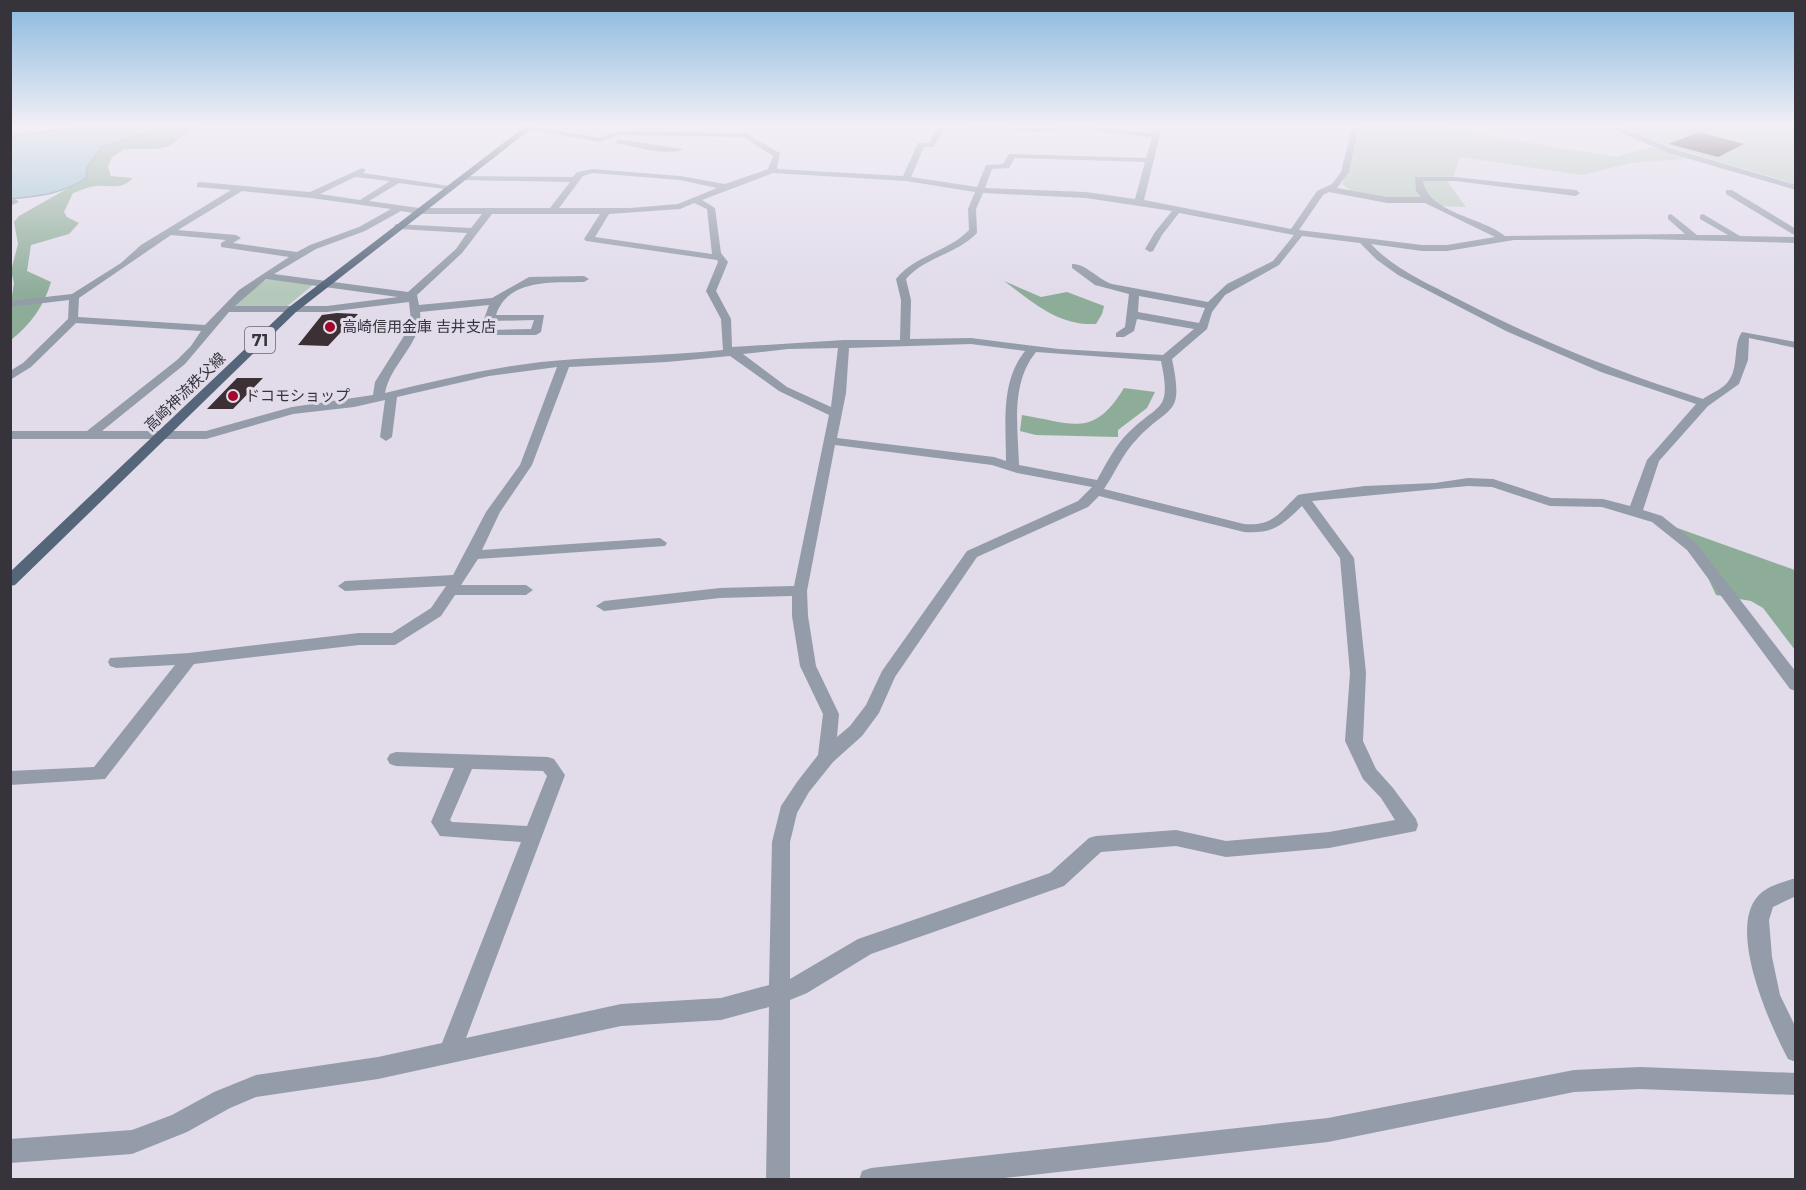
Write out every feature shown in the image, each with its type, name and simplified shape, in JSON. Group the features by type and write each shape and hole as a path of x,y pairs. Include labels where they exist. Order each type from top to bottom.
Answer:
{"main road":[{"name":"高崎神流秩父線","path":"10,581 292,310 460,181"}],"street":[{"path":"311,195 340,181"},
{"path":"362,202 397,181"},
{"path":"409,181 452,187"},
{"path":"553,211 576,181"},
{"path":"693,181 726,187"},
{"path":"200,184 311,195 419,211 606,211 668,208 697,201 745,181"},
{"path":"916,181 979,190 1086,195 1178,209 1240,224 1435,249 1503,239 1739,237 1796,240"},
{"path":"905,342 906,300 901,279 915,265 936,257 970,237 974,231 972,209 983,181"},
{"path":"1139,202 1145,181"},
{"path":"10,435 160,436 220,433 292,411 385,397 489,373 564,364 667,359 844,343 970,341 1033,349 1166,358 1203,327 1206,311 1215,297 1277,262 1320,193 1335,186 1339,181"},
{"path":"1418,181 1418,189 1426,200"},
{"path":"1468,181 1576,193"},
{"path":"1771,181 1796,188"},
{"path":"10,304 48,298 74,297 124,265 144,247 241,188"},
{"path":"1327,189 1387,200 1426,200 1487,228 1503,239"},
{"path":"1729,192 1796,233"},
{"path":"697,201 711,208 716,253 721,258 722,266 712,295 724,314 725,341 730,352 783,389 835,413"},
{"path":"91,434 181,362 195,348 208,328 243,292 264,276 296,255 376,223 400,208"},
{"path":"1150,249 1158,234 1178,209"},
{"path":"227,309 292,310 374,304 413,296 459,251 489,211"},
{"path":"606,211 589,239 635,243 721,258"},
{"path":"1671,217 1694,237"},
{"path":"1703,217 1739,237"},
{"path":"399,226 472,231"},
{"path":"171,232 224,235 236,238 224,245 296,255"},
{"path":"1362,240 1372,251 1404,275 1519,335 1632,382 1704,403"},
{"path":"1075,266 1099,283 1211,306"},
{"path":"264,276 413,296"},
{"path":"414,309 495,301 529,280 584,279"},
{"path":"1120,335 1130,329 1135,315 1133,299 1135,292"},
{"path":"386,437 385,397 381,382 414,328 416,321 413,296"},
{"path":"10,377 27,365 73,320 74,297"},
{"path":"489,318 540,317 536,332 484,333 489,318 495,301"},
{"path":"1135,315 1203,327"},
{"path":"73,320 208,328"},
{"path":"1635,512 1653,460 1704,403 1733,384 1742,360 1743,338 1746,334 1796,345"},
{"path":"827,757 831,714 808,666 800,616 800,591 840,393 844,343"},
{"path":"1013,468 1013,391 1023,358 1033,349"},
{"path":"778,1179 781,842 788,812 803,787 827,757 856,731 873,708 888,675 972,554 1083,504 1093,497 1132,436 1167,406 1171,397 1166,358"},
{"path":"116,662 189,659 337,642 395,639 436,612 472,555 493,512 526,465 564,364"},
{"path":"10,369 27,365"},
{"path":"830,441 977,459 1097,488 1244,528 1259,529 1274,525 1303,498 1365,490 1493,483 1550,502 1603,503 1657,519 1692,547 1796,685"},
{"path":"10,1151 132,1143 179,1124 222,1100 256,1086 378,1068 621,1015 721,1008 780,993 800,986 864,946 1056,880 1096,844 1176,838 1226,849 1329,840 1410,825 1387,793 1369,774 1354,741 1358,673 1347,558 1303,498"},
{"path":"472,555 660,543"},
{"path":"345,586 454,585 525,590"},
{"path":"604,606 720,593 800,591"},
{"path":"10,778 99,774 189,659"},
{"path":"396,759 548,764 556,775 449,1053"},
{"path":"466,761 440,822 447,830 533,834"},
{"path":"1796,887 1777,893 1762,905 1758,921 1767,988 1782,1025 1796,1051"},
{"path":"871,1179 1328,1130 1574,1081 1640,1078 1796,1084"}],"green space":[{"path":"82,181 130,181 116,186 97,186 73,193 64,212 67,217 79,223 69,234 31,245 27,271 51,282 36,314 11,340 11,303 14,283 11,271 18,244 14,222 19,216"},
{"path":"1343,181 1447,181 1466,207 1440,206 1420,197 1390,199 1353,192 1342,184"},
{"path":"262,280 314,284 285,308 234,306"},
{"path":"1004,281 1041,297 1067,292 1104,306 1102,314 1096,324 1082,324 1058,317"},
{"path":"1124,388 1155,392 1147,408 1118,430 1118,437 1036,435 1020,431 1022,415 1068,423 1080,424 1091,421 1102,415 1113,404"},
{"path":"1669,525 1795,570 1795,650 1763,608 1751,601 1716,595 1702,565"}],"water":[{"path":"11,181 81,181 59,191 11,199"}],"building":[{"name":"高崎信用金庫 吉井支店","path":"358,314 328,346 298,345 322,315"},
{"name":"ドコモショップ","path":"237,378 263,378 233,409 207,409"}],"place":[{"name":"高崎信用金庫 吉井支店","path":"330,327"},
{"name":"ドコモショップ","path":"233,396"}]}
